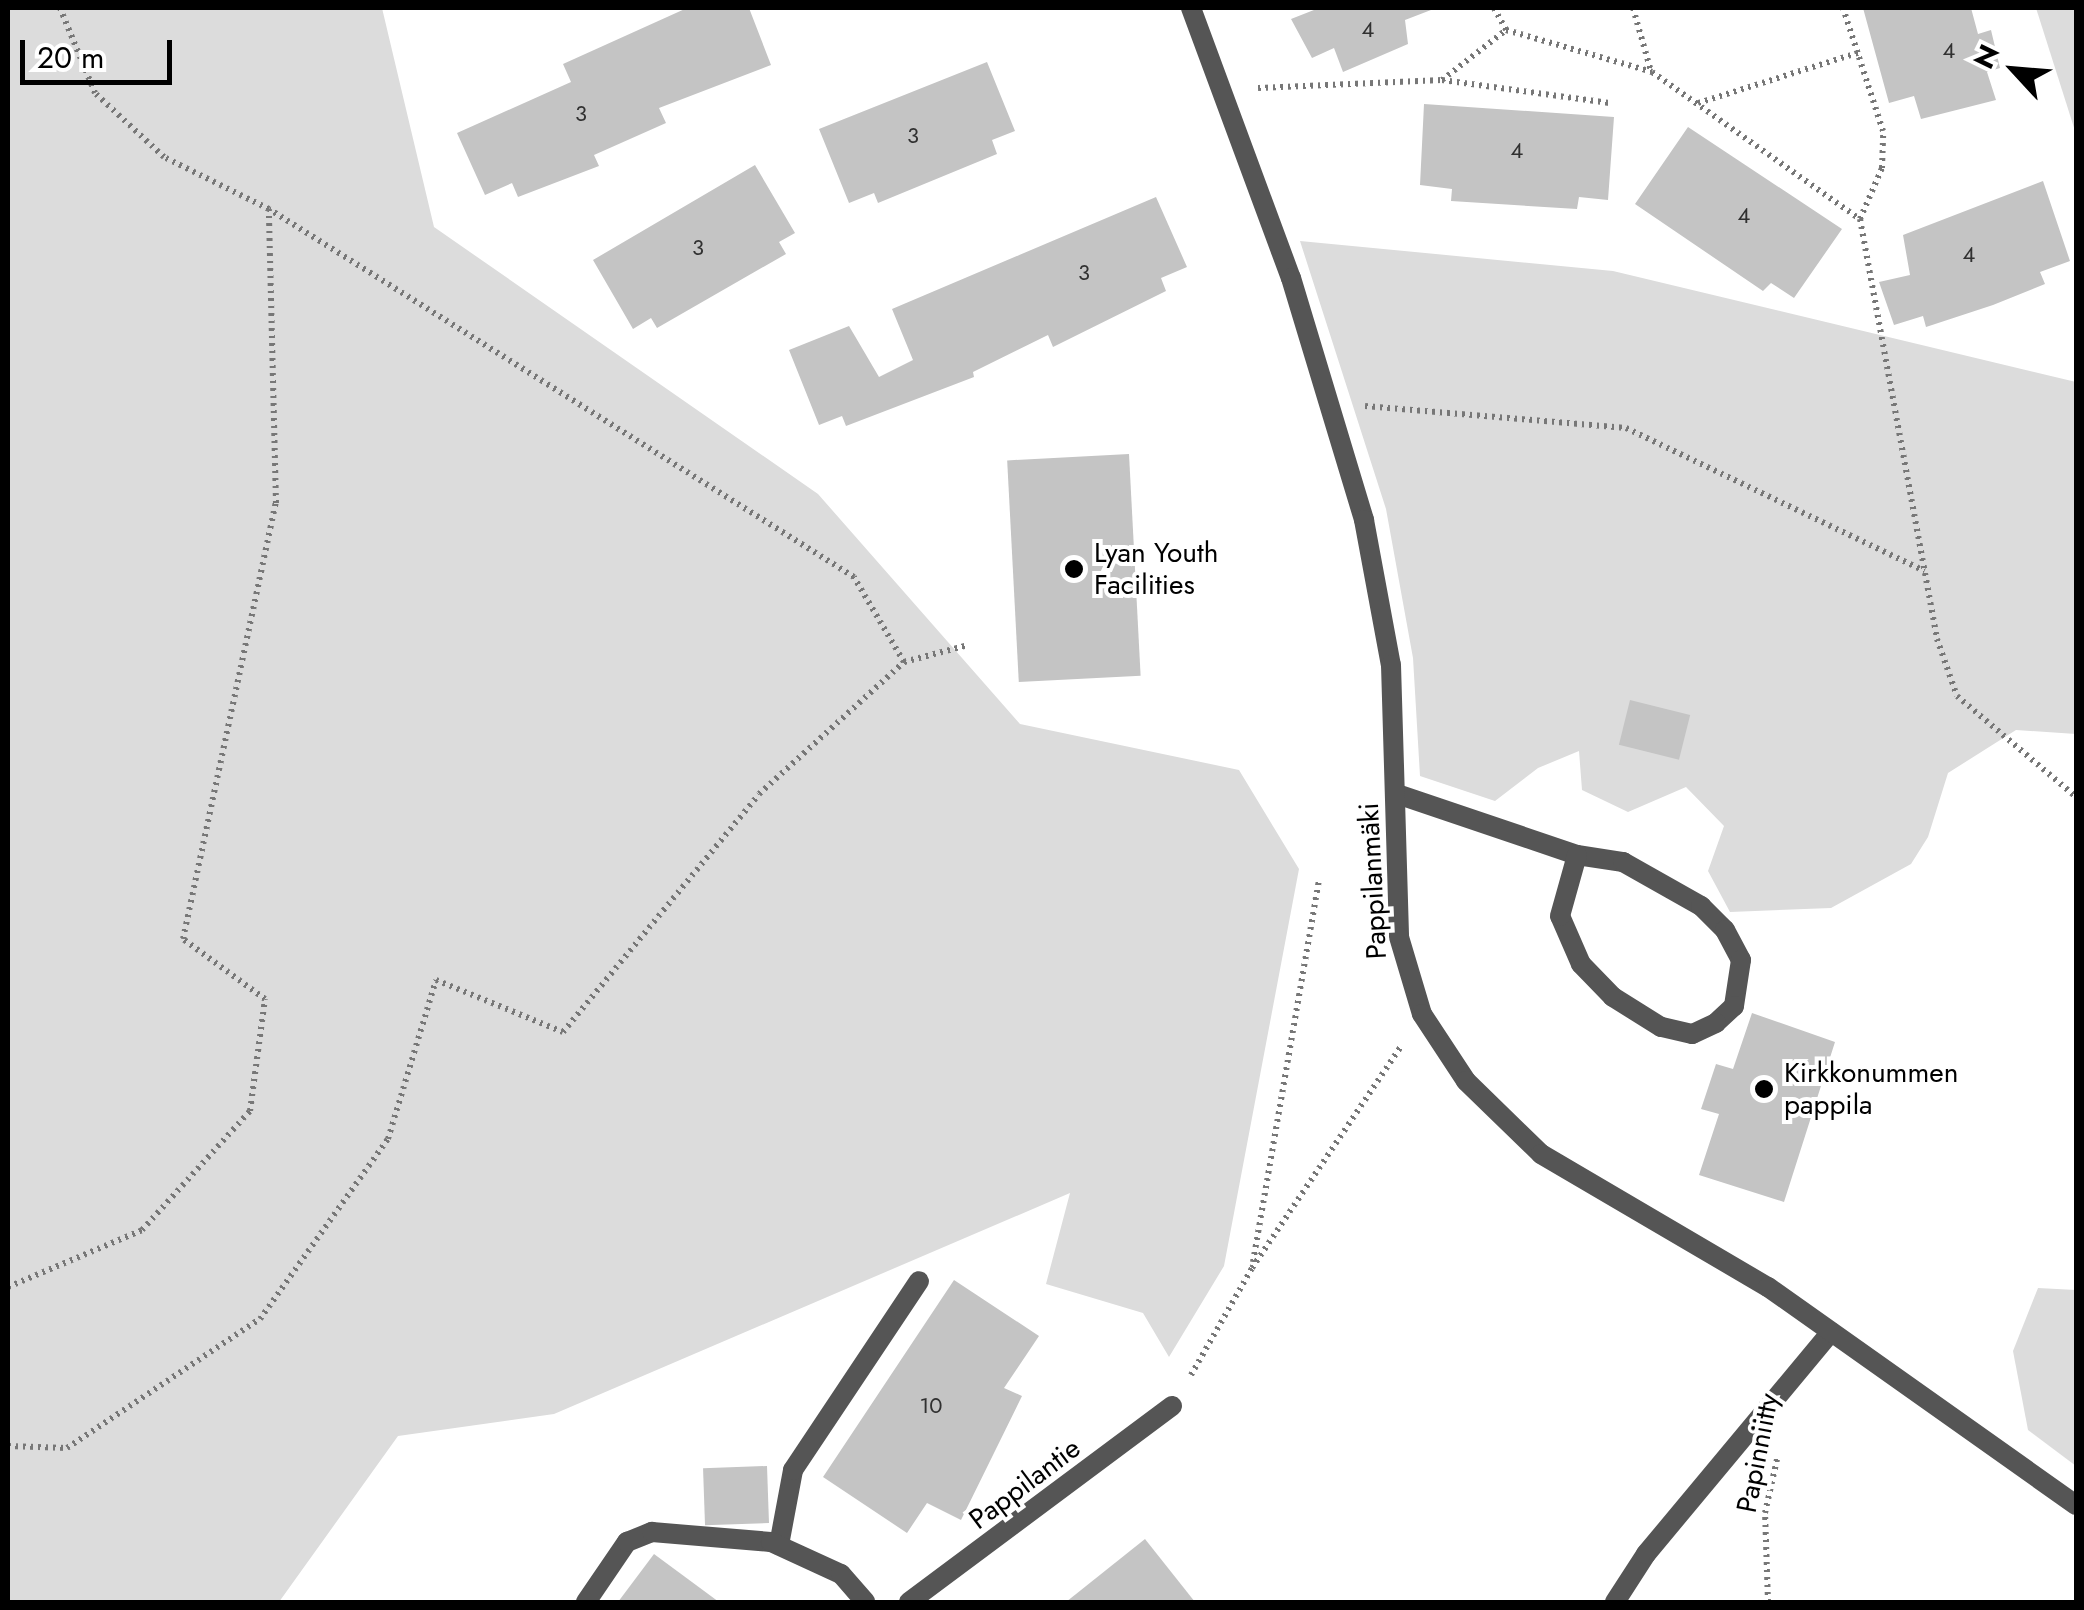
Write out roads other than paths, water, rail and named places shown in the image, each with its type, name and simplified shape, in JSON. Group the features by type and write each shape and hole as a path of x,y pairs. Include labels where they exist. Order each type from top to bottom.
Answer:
{"street":[{"name":"Pappilanmäki","path":"1191,8 1291,278 1364,520 1391,665 1398,937 1422,1014 1466,1081 1542,1154 1768,1288 2076,1504"},
{"path":"1397,794 1577,855 1658,877 1725,930 1741,960 1740,988 1734,1006 1716,1023 1692,1034 1661,1028 1614,997 1581,964 1560,916 1577,855"},
{"path":"779,1545 793,1470 919,1281"},
{"path":"1615,1602 1646,1554 1831,1332"},
{"name":"Pappilantie","path":"909,1602 1172,1406"},
{"path":"586,1602 640,1534 779,1545 840,1574 866,1602"}],"place":[{"name":"Lyan Youth Facilities","path":"1074,569"},
{"name":"Kirkkonummen pappila","path":"1764,1089"}]}
